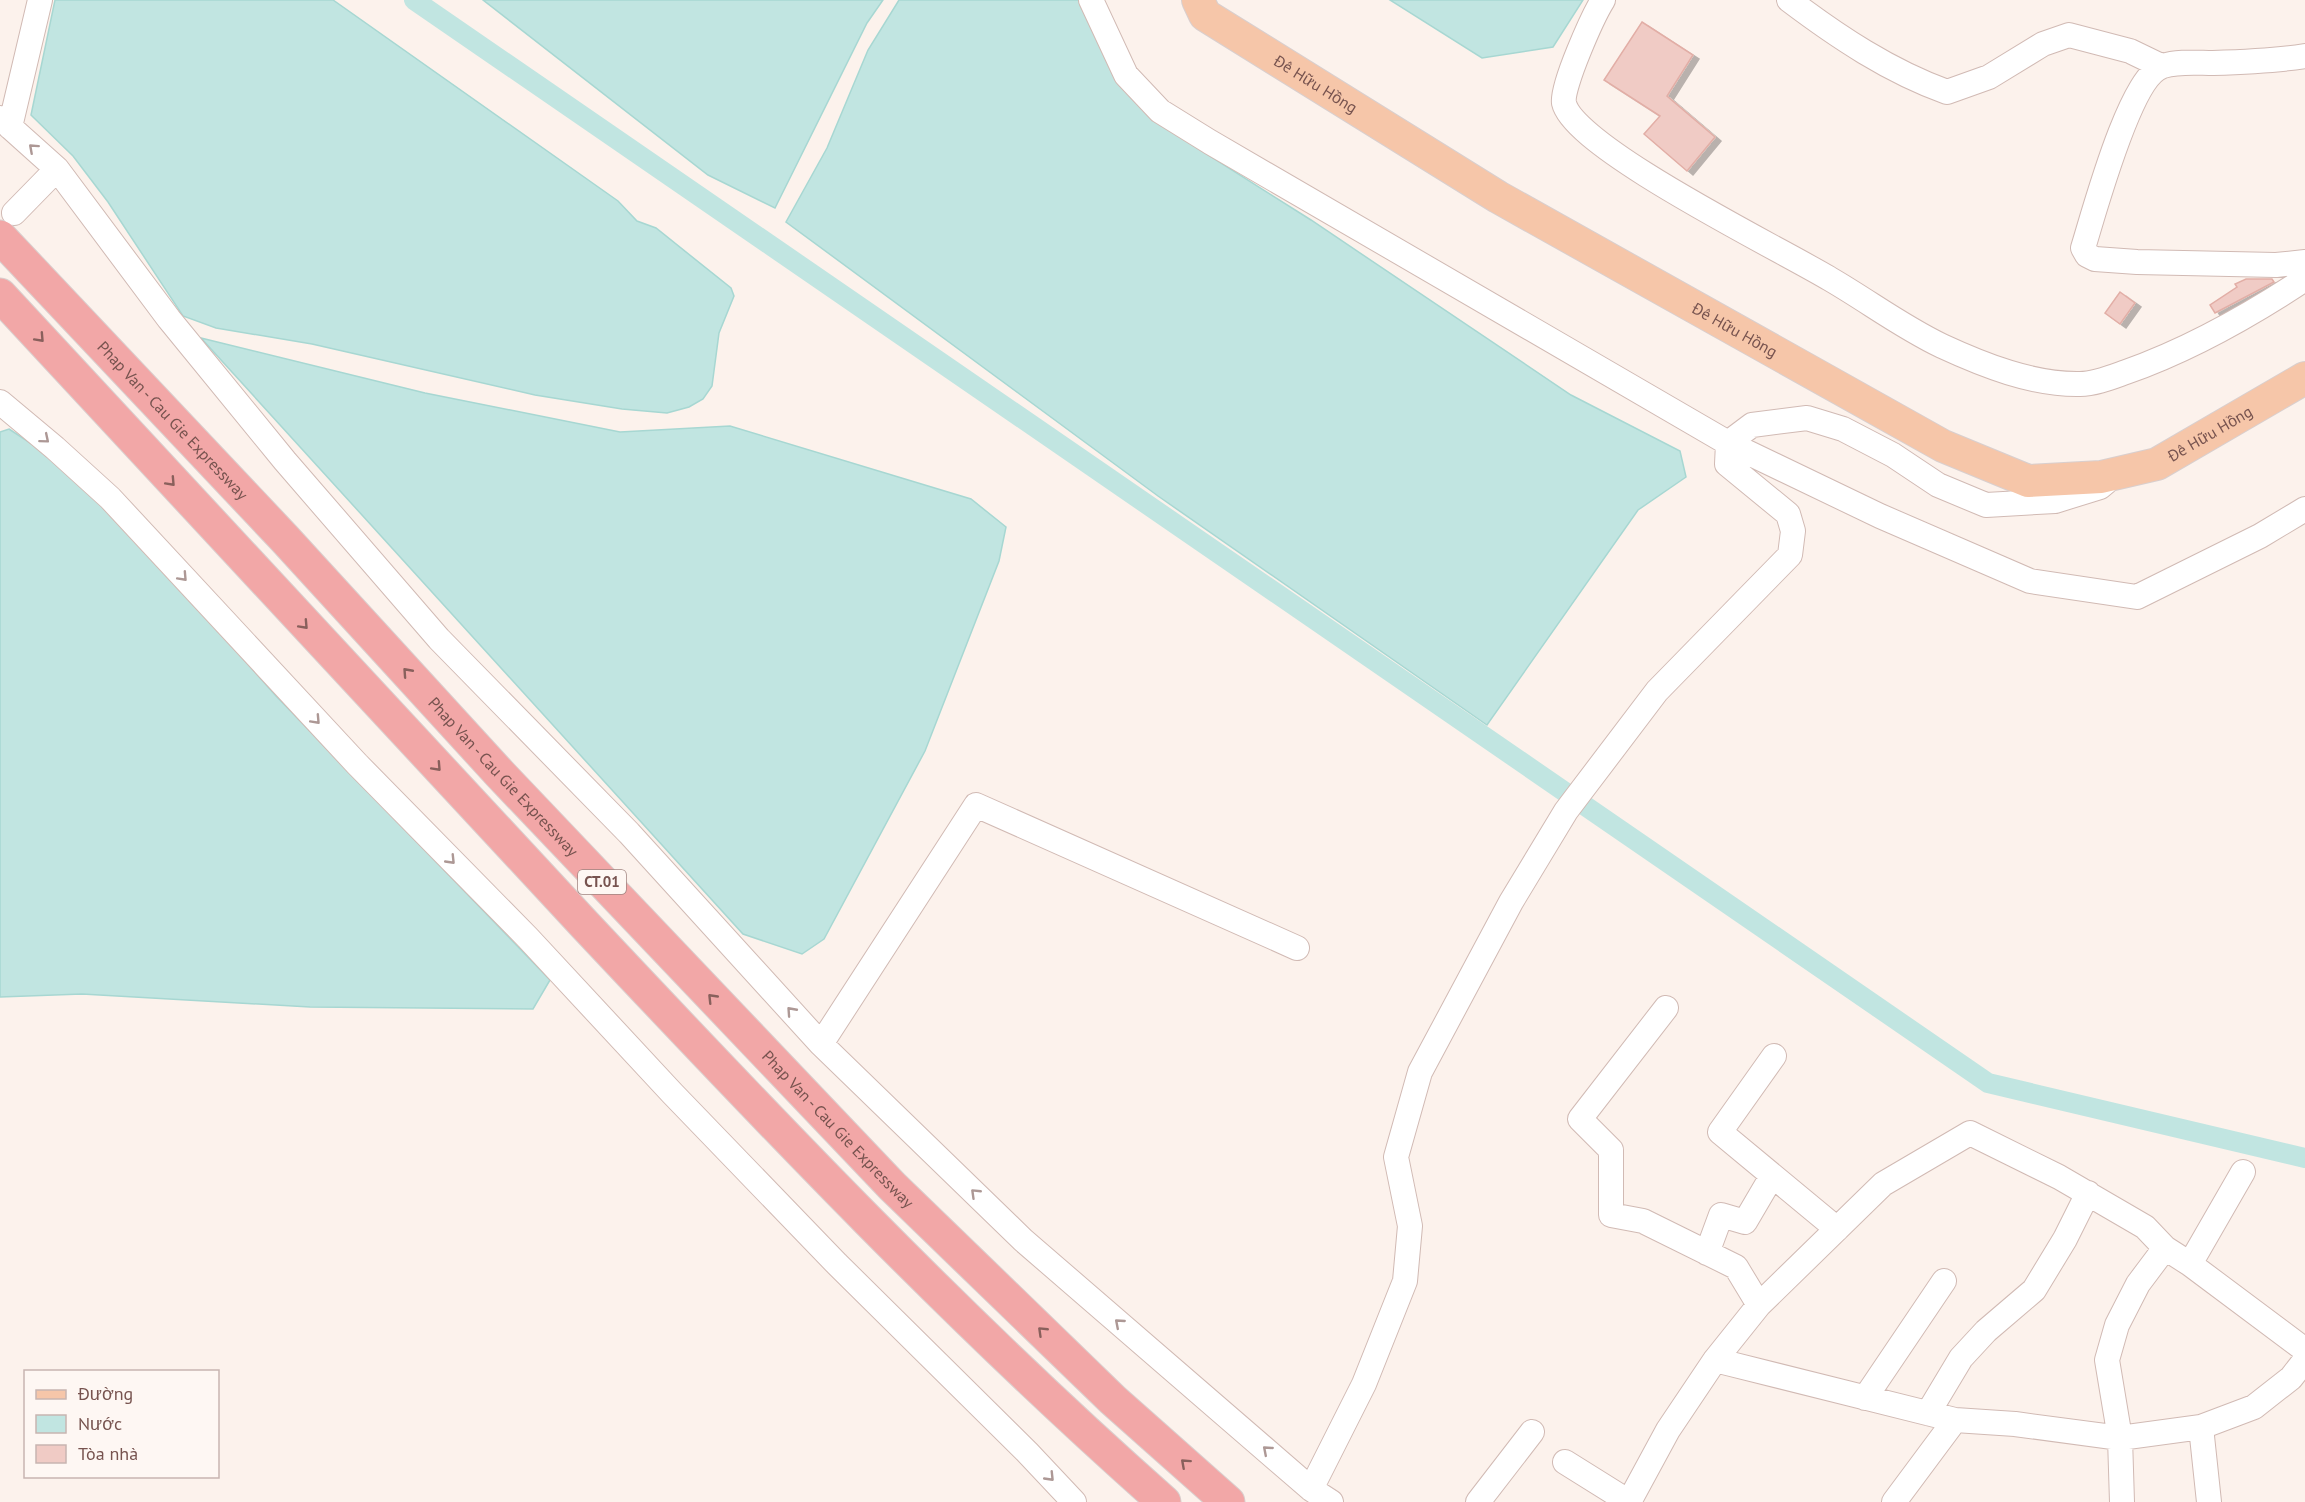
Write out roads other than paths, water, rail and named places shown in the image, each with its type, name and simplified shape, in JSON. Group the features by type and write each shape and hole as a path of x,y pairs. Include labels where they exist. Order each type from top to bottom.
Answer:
{"highway":[{"name":"Phap Van - Cau Gie Expressway","path":"7,225 285,539 500,774 891,1186 1113,1400 1228,1502"},
{"name":"CT.01","path":"0,295 242,558 680,1026 867,1220 1090,1437 1164,1502"}],"main road":[{"name":"Đê Hữu Hồng","path":"1198,0 1205,15 1498,197 1943,446 2028,481 2101,477 2157,464 2301,379"}],"street":[{"path":"40,0 5,122 57,169 176,328 285,461 431,630 629,833 821,1044 1023,1240 1311,1489 1331,1502"},
{"path":"1091,0 1126,75 1160,111 1210,142 1728,443 1880,516 2030,581 2137,597 2260,536 2305,509"},
{"path":"1603,0 1585,32 1566,85 1563,101 1570,116 1588,133 1650,177 1743,232 1828,277 1910,329 1942,346 2054,384 2083,384 2167,358 2218,331 2305,279"},
{"path":"1789,0 1877,60 1925,84 1947,92 1989,76 2043,44 2069,35 2130,51 2161,66 2235,63 2305,56"},
{"path":"2161,66 2146,80 2125,121 2083,248 2087,255 2095,259 2137,262 2276,266 2305,262"},
{"path":"7,225 57,169"},
{"path":"0,402 56,448 110,498 357,764 528,938 688,1110 837,1264 1027,1452 1074,1502"},
{"path":"1728,443 1752,425 1807,418 1843,429 1893,454 1938,485 1986,504 2055,501 2100,487 2115,474"},
{"path":"1311,1489 1364,1384 1405,1281 1410,1226 1396,1157 1420,1072 1511,902 1566,812 1657,691 1790,555 1793,531 1788,514 1728,464 1728,443"},
{"path":"821,1044 976,805 1297,948"},
{"path":"1666,1008 1580,1119 1611,1150 1611,1215 1643,1221 1736,1267 1760,1305"},
{"path":"1774,1056 1720,1132 1837,1230"},
{"path":"1565,1462 1629,1502 1668,1430 1715,1360 1760,1305 1883,1184 1970,1133 2059,1177 2145,1227 2165,1248 2305,1350"},
{"path":"2190,1264 2243,1172"},
{"path":"1707,1253 1721,1215 1745,1222 1772,1176"},
{"path":"1928,1413 1961,1358 1986,1331 2034,1290 2065,1239 2088,1193"},
{"path":"2122,1502 2120,1438 2107,1360 2117,1325 2138,1284 2165,1248"},
{"path":"1865,1398 1944,1281"},
{"path":"1715,1360 1955,1420 2015,1424 2120,1438 2201,1427 2254,1407 2292,1378 2305,1360"},
{"path":"1894,1502 1955,1420"},
{"path":"2201,1427 2209,1502"},
{"path":"1478,1502 1532,1432"}],"water":[{"path":"55,0 333,0 618,201 637,221 656,228 731,288 734,296 719,333 712,386 703,399 689,407 667,413 622,409 535,395 312,344 216,328 183,316 108,202 73,156 31,115"},
{"path":"483,0 883,0 867,23 775,208 708,175"},
{"path":"899,0 1079,0 1117,74 1146,107 1197,148 1311,220 1571,395 1680,451 1686,477 1638,510 1487,725 1158,496 786,222 827,148 868,50"},
{"path":"1390,0 1583,0 1553,47 1482,58"},
{"path":"201,338 425,393 620,432 730,426 971,499 1006,527 999,561 925,751 824,939 802,954 743,934"},
{"path":"9,429 53,458 114,512 276,696 550,980 533,1009 310,1007 82,994 0,997 0,432"}],"waterway":[{"path":"414,0 1988,1083 2305,1158"}]}
